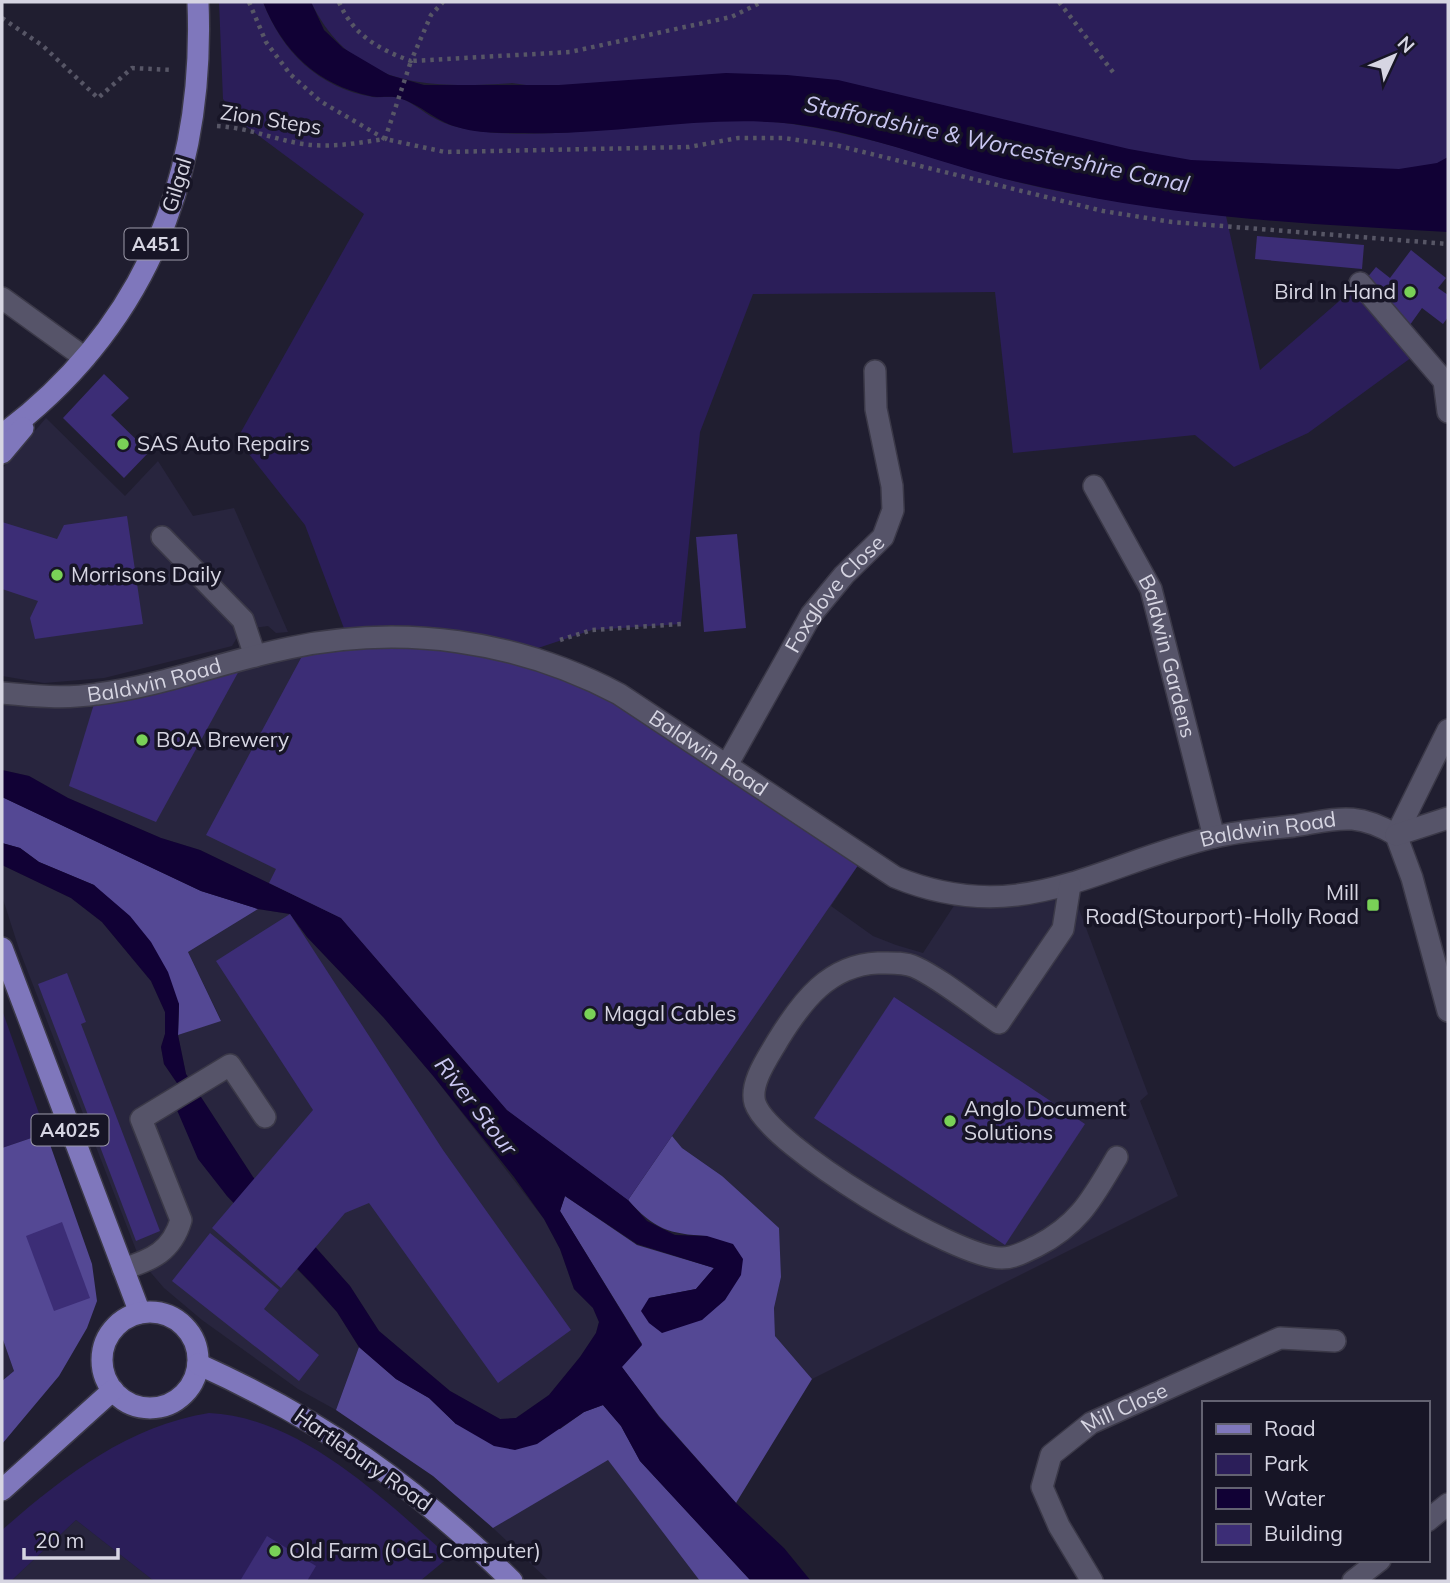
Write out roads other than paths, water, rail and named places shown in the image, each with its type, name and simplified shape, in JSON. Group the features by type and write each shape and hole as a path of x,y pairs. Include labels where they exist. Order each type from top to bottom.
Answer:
{"main road":[{"name":"Gilgal","path":"2,435 59,387 85,358 133,290 153,249 172,205 193,124 198,70 198,2"},
{"path":"2,453 59,387"},
{"name":"A4025","path":"2,948 140,1313"},
{"path":"152,1312 176,1320 193,1339 198,1364 189,1387 170,1403 158,1407 134,1405 113,1390 103,1368 104,1344 118,1324 140,1313 152,1312"},
{"name":"Hartlebury Road","path":"198,1364 251,1388 332,1433 448,1521 512,1581"},
{"path":"2,1490 113,1390"}],"street":[{"path":"1360,283 1446,378 1448,412"},
{"path":"2,298 85,358"},
{"name":"Foxglove Close","path":"727,765 811,615 844,575 883,537 893,510 892,486 876,409 875,371"},
{"name":"Baldwin Gardens","path":"1094,486 1151,589 1214,837"},
{"path":"162,537 243,620 255,656"},
{"name":"Baldwin Road","path":"2,693 39,697 97,695 255,656 348,639 464,641 523,653 574,670 619,694 863,858 895,877 932,892 999,897 1070,886 1214,837 1345,818 1372,821 1396,835"},
{"path":"1448,730 1396,835 1412,878 1448,1011"},
{"path":"1396,835 1448,818"},
{"path":"1070,886 1063,929 999,1023 914,967 894,963 849,967 828,977 789,1024 755,1085 754,1101 761,1116 777,1132 846,1184 920,1227 1001,1258 1033,1248 1074,1222 1117,1157"},
{"path":"123,1269 148,1261 176,1237 181,1220 142,1119 230,1065 265,1117"},
{"name":"Mill Close","path":"1092,1581 1059,1526 1042,1487 1051,1455 1091,1423 1280,1338 1335,1341"},
{"path":"1429,1519 1448,1504"},
{"path":"1353,1581 1377,1562"}],"water":[{"name":"Staffordshire & Worcestershire Canal","path":"263,2 311,2 324,30 343,48 389,75 424,85 559,85 726,73 787,75 838,80 1129,149 1191,160 1399,169 1437,163 1448,157 1448,232 1261,220 1120,203 1001,178 857,136 794,124 693,123 559,133 491,133 465,129 449,124 403,99 373,97 351,91 318,74 292,51 271,20"},
{"name":"River Stour","path":"2,770 29,776 68,798 161,838 200,850 341,918 507,1110 628,1200 647,1221 675,1235 707,1236 733,1244 743,1259 741,1275 725,1300 702,1320 662,1333 649,1323 641,1311 649,1298 696,1289 714,1268 637,1244 565,1196 560,1211 642,1345 622,1367 659,1417 736,1503 784,1548 811,1581 751,1581 640,1461 621,1426 603,1405 584,1412 537,1444 515,1450 494,1446 456,1424 429,1398 396,1379 359,1347 337,1312 227,1196 198,1159 177,1110 177,1083 164,1064 161,1047 165,1034 165,1012 151,981 102,922 71,898 2,865 2,843 20,848 39,862 94,885 130,916 151,942 168,972 179,1004 178,1035 186,1074 253,1177 350,1286 379,1331 450,1391 500,1419 516,1418 549,1395 580,1357 596,1333 599,1322 593,1308 574,1289 560,1249 544,1219 514,1177 384,1018 307,937 290,914 258,909 201,891 2,797"}],"place":[{"name":"Bird In Hand","path":"1410,292"},
{"name":"SAS Auto Repairs","path":"123,444"},
{"name":"Morrisons Daily","path":"57,575"},
{"name":"BOA Brewery","path":"142,740"},
{"name":"Mill Road(Stourport)-Holly Road","path":"1373,905"},
{"name":"Magal Cables","path":"590,1014"},
{"name":"Anglo Document Solutions","path":"950,1121"},
{"name":"Old Farm (OGL Computer)","path":"275,1551"}]}
